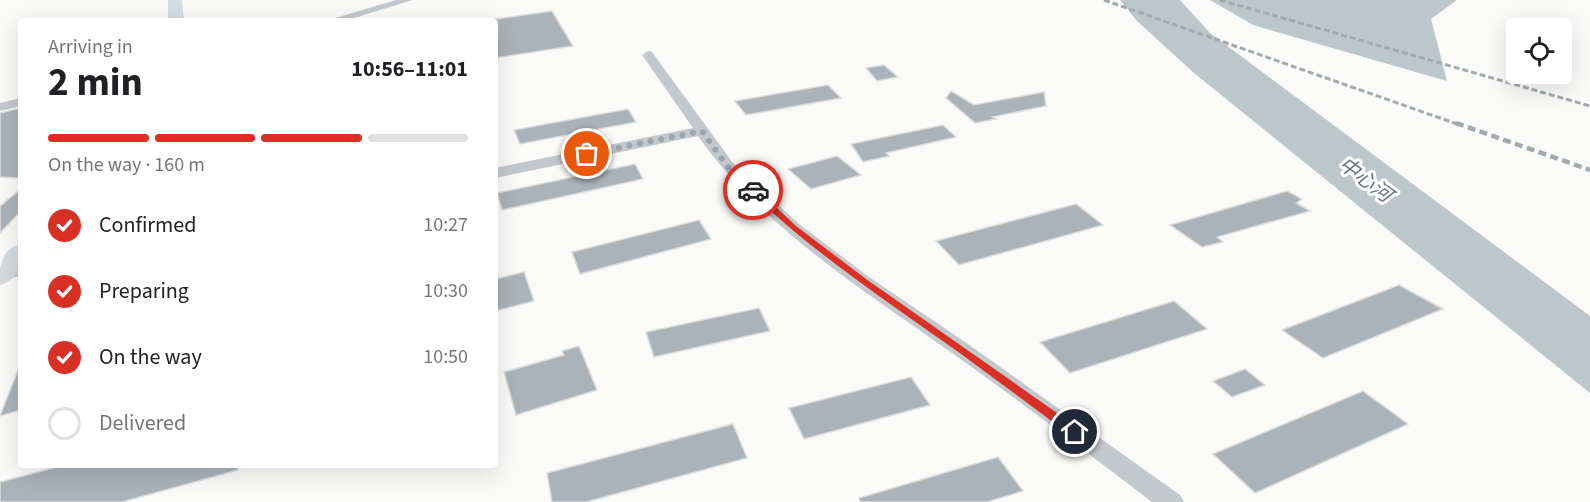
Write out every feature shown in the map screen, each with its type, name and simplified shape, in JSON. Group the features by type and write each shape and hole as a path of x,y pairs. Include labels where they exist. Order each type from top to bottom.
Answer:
{"street":[{"path":"175,0 176,18"},
{"path":"342,18 408,0"},
{"path":"648,54 727,166 793,228 862,281 961,349 1171,502"},
{"path":"0,107 18,103"},
{"path":"498,172 702,131"},
{"path":"6,274 18,256"}],"water":[{"name":"中心河","path":"1120,0 1180,0 1210,33 1590,316 1590,393 1194,73 1137,21"},
{"path":"1210,0 1457,0 1431,19 1447,81 1253,25"}],"building":[{"path":"552,11 573,46 498,58 498,19"},
{"path":"884,65 898,77 877,81 866,68"},
{"path":"828,85 841,98 746,115 735,101"},
{"path":"951,91 974,105 1044,92 1046,106 992,117 996,119 975,123 946,98"},
{"path":"18,109 18,178 0,177 0,113"},
{"path":"628,109 636,122 520,144 514,130"},
{"path":"943,125 956,137 886,153 889,156 863,162 851,144"},
{"path":"837,156 861,175 811,189 788,169"},
{"path":"635,164 643,179 502,210 498,193"},
{"path":"18,191 18,214 0,233 0,206"},
{"path":"1287,191 1302,199 1296,203 1310,211 1217,237 1223,242 1202,247 1170,225"},
{"path":"1076,204 1103,225 959,265 936,241"},
{"path":"699,220 711,239 580,274 572,252"},
{"path":"524,272 534,301 498,310 498,278"},
{"path":"1399,285 1443,309 1323,358 1282,330"},
{"path":"1174,301 1207,329 1070,373 1040,342"},
{"path":"759,308 770,331 654,357 646,332"},
{"path":"579,346 597,390 516,415 504,372 564,355 562,351"},
{"path":"1245,369 1265,385 1232,397 1213,381"},
{"path":"18,370 18,411 0,416"},
{"path":"911,377 930,405 804,439 789,408"},
{"path":"1363,391 1408,424 1255,493 1213,454"},
{"path":"733,424 747,458 586,502 552,502 547,473"},
{"path":"998,457 1023,491 987,502 860,502 859,498"},
{"path":"53,468 238,468 238,470 122,502 0,502 0,482"}],"railway":[{"path":"1104,0 1460,125"},
{"path":"1220,0 1590,106"},
{"path":"1456,123 1590,170"}],"way so far":[{"path":"587,154 702,131 727,166 753,190"}],"route":[{"path":"753,190 793,228 862,281 1075,432"}]}
